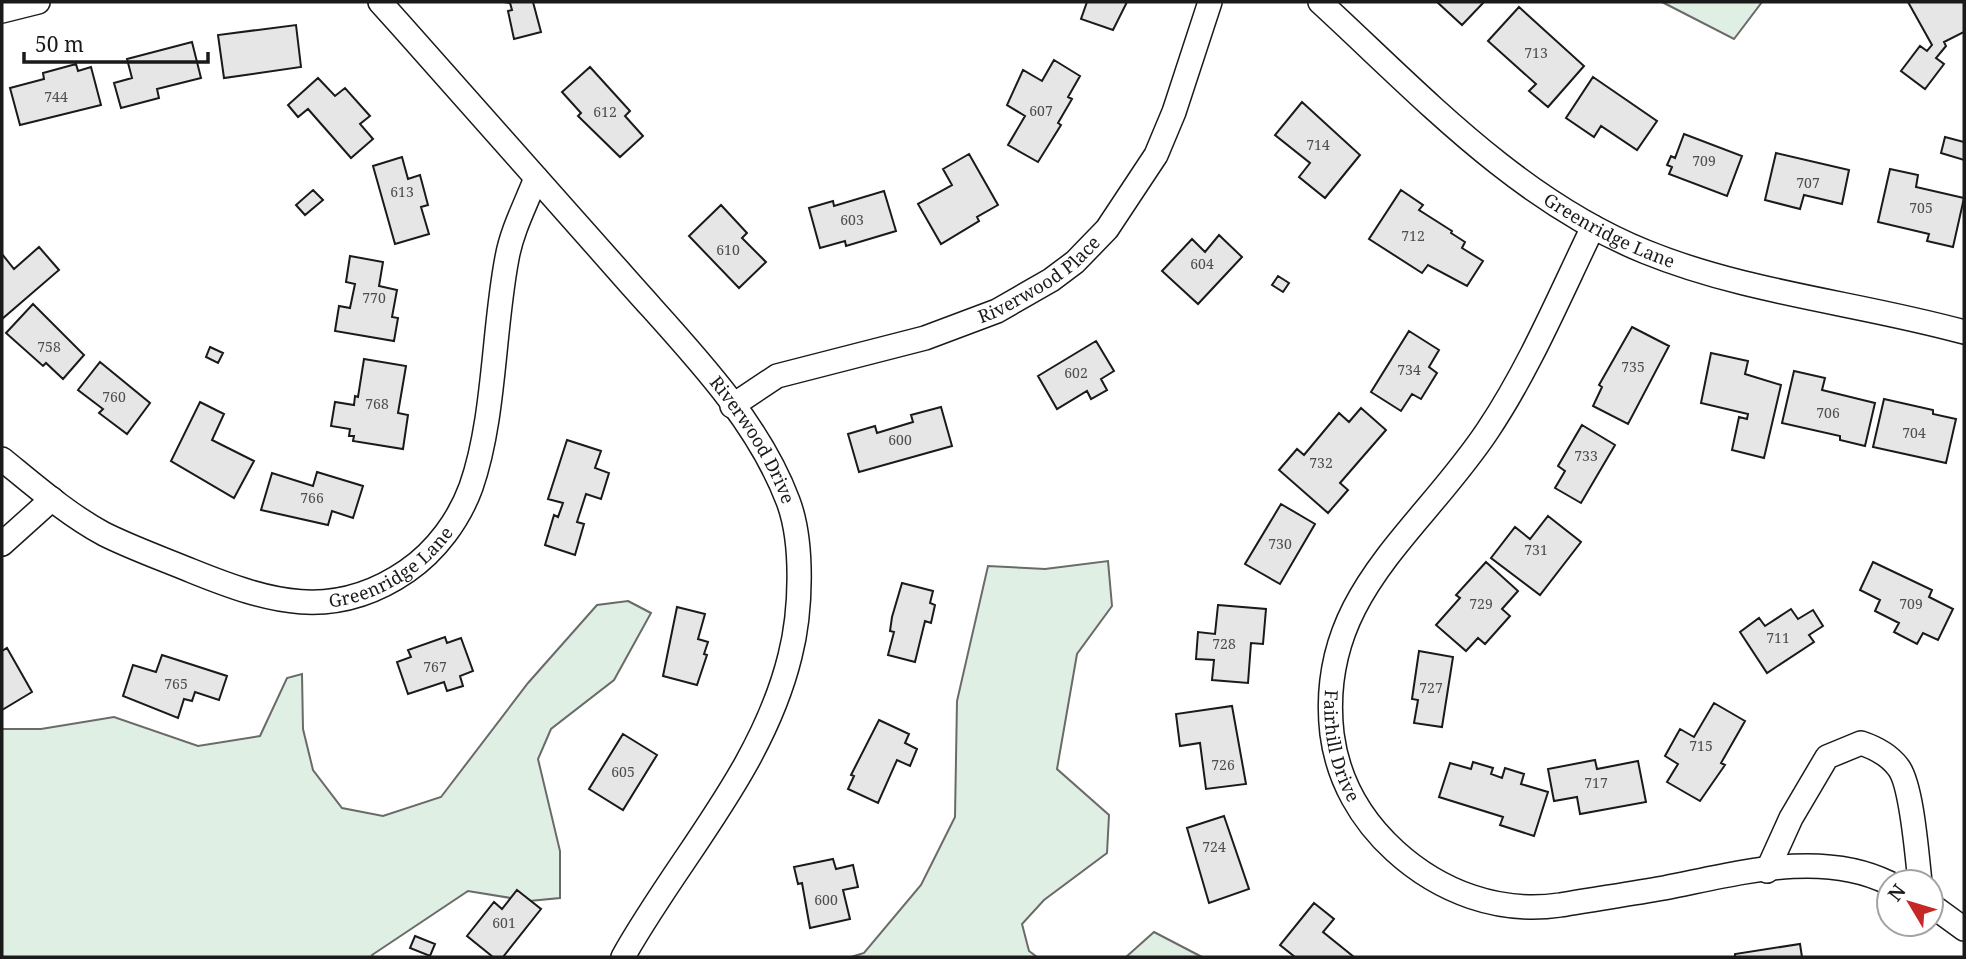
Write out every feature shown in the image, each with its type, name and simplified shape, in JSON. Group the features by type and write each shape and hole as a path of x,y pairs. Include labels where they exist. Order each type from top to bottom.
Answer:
{"street":[{"path":"2,11 38,2"},
{"name":"Riverwood Drive","path":"380,2 699,363 763,450 793,517 798,603 791,654 754,751 701,838 654,904 623,957"},
{"name":"Riverwood Place","path":"732,406 777,376 925,338 997,311 1051,280 1075,262 1107,229 1156,155 1174,112 1210,2"},
{"name":"Greenridge Lane","path":"1320,2 1477,146 1543,198 1593,227 1645,252 1702,271 1964,332"},
{"name":"Greenridge Lane","path":"2,459 52,499 103,533 264,598 325,603 358,596 398,578 441,540 470,489 480,456 508,256 536,178"},
{"name":"Fairhill Drive","path":"1593,227 1536,344 1489,429 1450,484 1376,572 1350,612 1337,644 1330,687 1335,751 1350,794 1373,828 1409,863 1467,897 1508,906 1549,906 1804,866 1854,870 1875,878"},
{"path":"2,544 52,499"},
{"path":"1767,871 1791,818 1828,757 1861,743 1878,749 1900,769 1911,808 1918,868"},
{"path":"1945,915 1964,929"}],"green space":[{"path":"1662,2 1762,2 1734,39"},
{"path":"1108,561 1112,606 1077,654 1057,769 1109,815 1107,853 1044,900 1022,924 1029,951 1037,957 851,957 864,953 921,885 955,817 957,701 988,566 1045,569"},
{"path":"628,601 651,613 614,680 551,729 538,759 560,851 560,898 529,901 468,891 372,955 373,957 2,957 2,729 41,729 114,717 198,746 260,736 287,678 302,674 303,729 313,770 342,808 383,816 441,797 528,683 597,605"},
{"path":"1154,932 1202,957 1126,957"}],"building":[{"path":"504,2 533,2 541,32 514,39 508,11 512,10 510,3"},
{"path":"1087,2 1127,2 1113,30 1081,19"},
{"path":"1437,2 1484,2 1462,25"},
{"path":"1908,2 1964,2 1964,32 1944,42 1946,46 1936,58 1944,64 1925,89 1901,71 1920,46 1927,51 1932,45"},
{"path":"1519,7 1584,66 1548,107 1529,91 1536,84 1488,41"},
{"path":"296,25 301,67 224,78 218,35"},
{"path":"192,42 201,78 157,89 159,98 121,108 114,83 132,78 127,59"},
{"path":"1054,60 1080,76 1068,97 1072,99 1058,123 1061,125 1038,162 1008,145 1025,116 1007,105 1023,70 1042,81"},
{"path":"76,64 78,71 91,67 101,105 20,125 10,88 44,79 43,73"},
{"path":"590,67 630,111 625,116 643,136 620,157 578,116 581,113 562,92"},
{"path":"1593,77 1657,121 1637,150 1601,126 1594,137 1566,118"},
{"path":"318,78 335,96 345,88 370,116 360,124 373,139 351,158 308,109 298,117 288,105"},
{"path":"1302,102 1360,155 1325,198 1299,177 1310,163 1275,135"},
{"path":"1684,134 1742,156 1727,196 1669,174 1672,167 1667,165 1671,156 1675,158"},
{"path":"1945,137 1964,142 1964,160 1941,153"},
{"path":"1776,153 1849,170 1842,204 1804,195 1800,209 1765,200"},
{"path":"969,154 998,205 977,217 979,221 941,244 918,204 952,185 943,169"},
{"path":"402,157 408,179 420,175 428,205 421,207 429,234 395,244 373,166"},
{"path":"1890,169 1918,175 1916,187 1964,198 1953,247 1927,241 1929,234 1878,222"},
{"path":"313,190 323,200 305,215 296,205"},
{"path":"1401,190 1423,205 1419,210 1465,242 1462,248 1483,261 1467,286 1428,265 1422,273 1369,239"},
{"path":"884,191 896,231 846,246 845,241 820,248 809,208 833,201 834,206"},
{"path":"721,205 747,233 742,238 766,262 739,288 689,236"},
{"path":"1219,235 1242,257 1198,304 1162,271 1192,239 1205,252"},
{"path":"39,247 59,270 2,319 2,254 14,269"},
{"path":"350,256 383,262 379,286 397,290 392,317 398,318 394,341 335,331 339,306 350,308 355,284 346,282"},
{"path":"1278,276 1289,283 1283,292 1272,285"},
{"path":"33,304 84,355 63,379 46,363 43,366 6,333"},
{"path":"1632,327 1669,346 1628,424 1593,406 1602,387 1599,385"},
{"path":"1409,331 1439,350 1429,367 1437,373 1421,399 1412,394 1401,411 1371,392"},
{"path":"1096,341 1114,371 1101,379 1107,390 1091,399 1087,391 1057,409 1038,376"},
{"path":"210,347 223,353 218,363 206,357"},
{"path":"1711,353 1748,361 1745,374 1781,385 1764,458 1732,450 1739,417 1747,419 1748,414 1701,403"},
{"path":"364,359 406,366 398,413 408,415 403,449 353,441 354,436 349,436 350,429 331,426 335,402 354,405 355,396 358,397"},
{"path":"100,362 150,403 127,434 99,413 103,409 78,390"},
{"path":"1794,371 1825,378 1822,390 1875,403 1865,446 1840,440 1840,436 1782,423"},
{"path":"1884,399 1933,410 1933,414 1956,419 1946,463 1873,447"},
{"path":"200,402 224,414 212,440 254,461 234,498 171,461"},
{"path":"941,407 952,446 859,472 848,434 875,426 877,433 913,422 911,415"},
{"path":"1361,408 1386,430 1340,483 1348,490 1328,513 1279,470 1297,449 1304,455 1339,413 1349,422"},
{"path":"1582,425 1615,445 1581,503 1555,488 1565,471 1558,466"},
{"path":"567,440 601,451 595,468 609,473 601,499 586,494 577,522 584,524 575,555 545,545 554,515 558,517 563,503 548,499"},
{"path":"317,472 363,486 353,518 332,511 328,525 261,510 272,473 313,486"},
{"path":"1281,504 1315,524 1280,584 1245,564"},
{"path":"1548,516 1581,542 1540,595 1491,558 1515,527 1530,539"},
{"path":"1486,562 1518,591 1502,609 1510,616 1485,644 1478,638 1466,651 1436,625 1460,598 1456,595"},
{"path":"1873,562 1932,590 1929,597 1953,609 1938,640 1923,633 1917,644 1894,632 1899,623 1875,611 1880,600 1860,590"},
{"path":"902,583 933,591 930,603 935,605 931,623 925,621 915,662 888,655 894,632 890,631 892,617"},
{"path":"1218,605 1266,609 1263,644 1251,643 1248,683 1212,680 1214,660 1196,659 1198,632 1215,634"},
{"path":"677,607 705,614 698,639 708,642 704,654 707,655 697,685 663,676"},
{"path":"1791,609 1798,619 1813,610 1823,626 1809,635 1814,642 1767,673 1740,632 1759,618 1765,626"},
{"path":"445,637 447,643 461,638 473,671 460,676 463,686 447,691 444,682 408,694 397,662 411,657 408,650"},
{"path":"7,648 32,692 2,710 2,651"},
{"path":"1419,651 1453,657 1442,727 1414,723 1418,700 1412,699"},
{"path":"162,655 227,676 219,700 195,692 192,701 184,699 178,718 123,696 133,665 156,672"},
{"path":"1714,703 1745,721 1721,763 1725,765 1700,801 1667,782 1678,764 1665,756 1680,729 1694,737"},
{"path":"1232,706 1246,784 1206,789 1200,743 1180,746 1176,714"},
{"path":"879,720 909,734 905,743 917,749 910,766 897,760 878,803 848,789 854,776 851,775"},
{"path":"623,734 657,755 623,810 589,789"},
{"path":"1595,760 1597,769 1638,761 1646,802 1580,814 1577,797 1554,801 1548,769"},
{"path":"1473,762 1493,768 1491,774 1502,778 1505,768 1524,774 1521,784 1548,792 1534,836 1500,825 1503,817 1439,797 1450,763 1471,769"},
{"path":"1224,816 1249,889 1209,903 1187,828"},
{"path":"833,859 836,869 853,865 858,887 843,890 850,919 810,928 802,883 798,884 794,867"},
{"path":"517,890 541,909 503,957 493,957 467,936 494,902 502,909"},
{"path":"1314,903 1334,919 1323,932 1354,957 1295,957 1280,945"},
{"path":"415,936 435,944 430,956 410,948"},
{"path":"1800,944 1802,957 1735,957 1735,954"}]}
